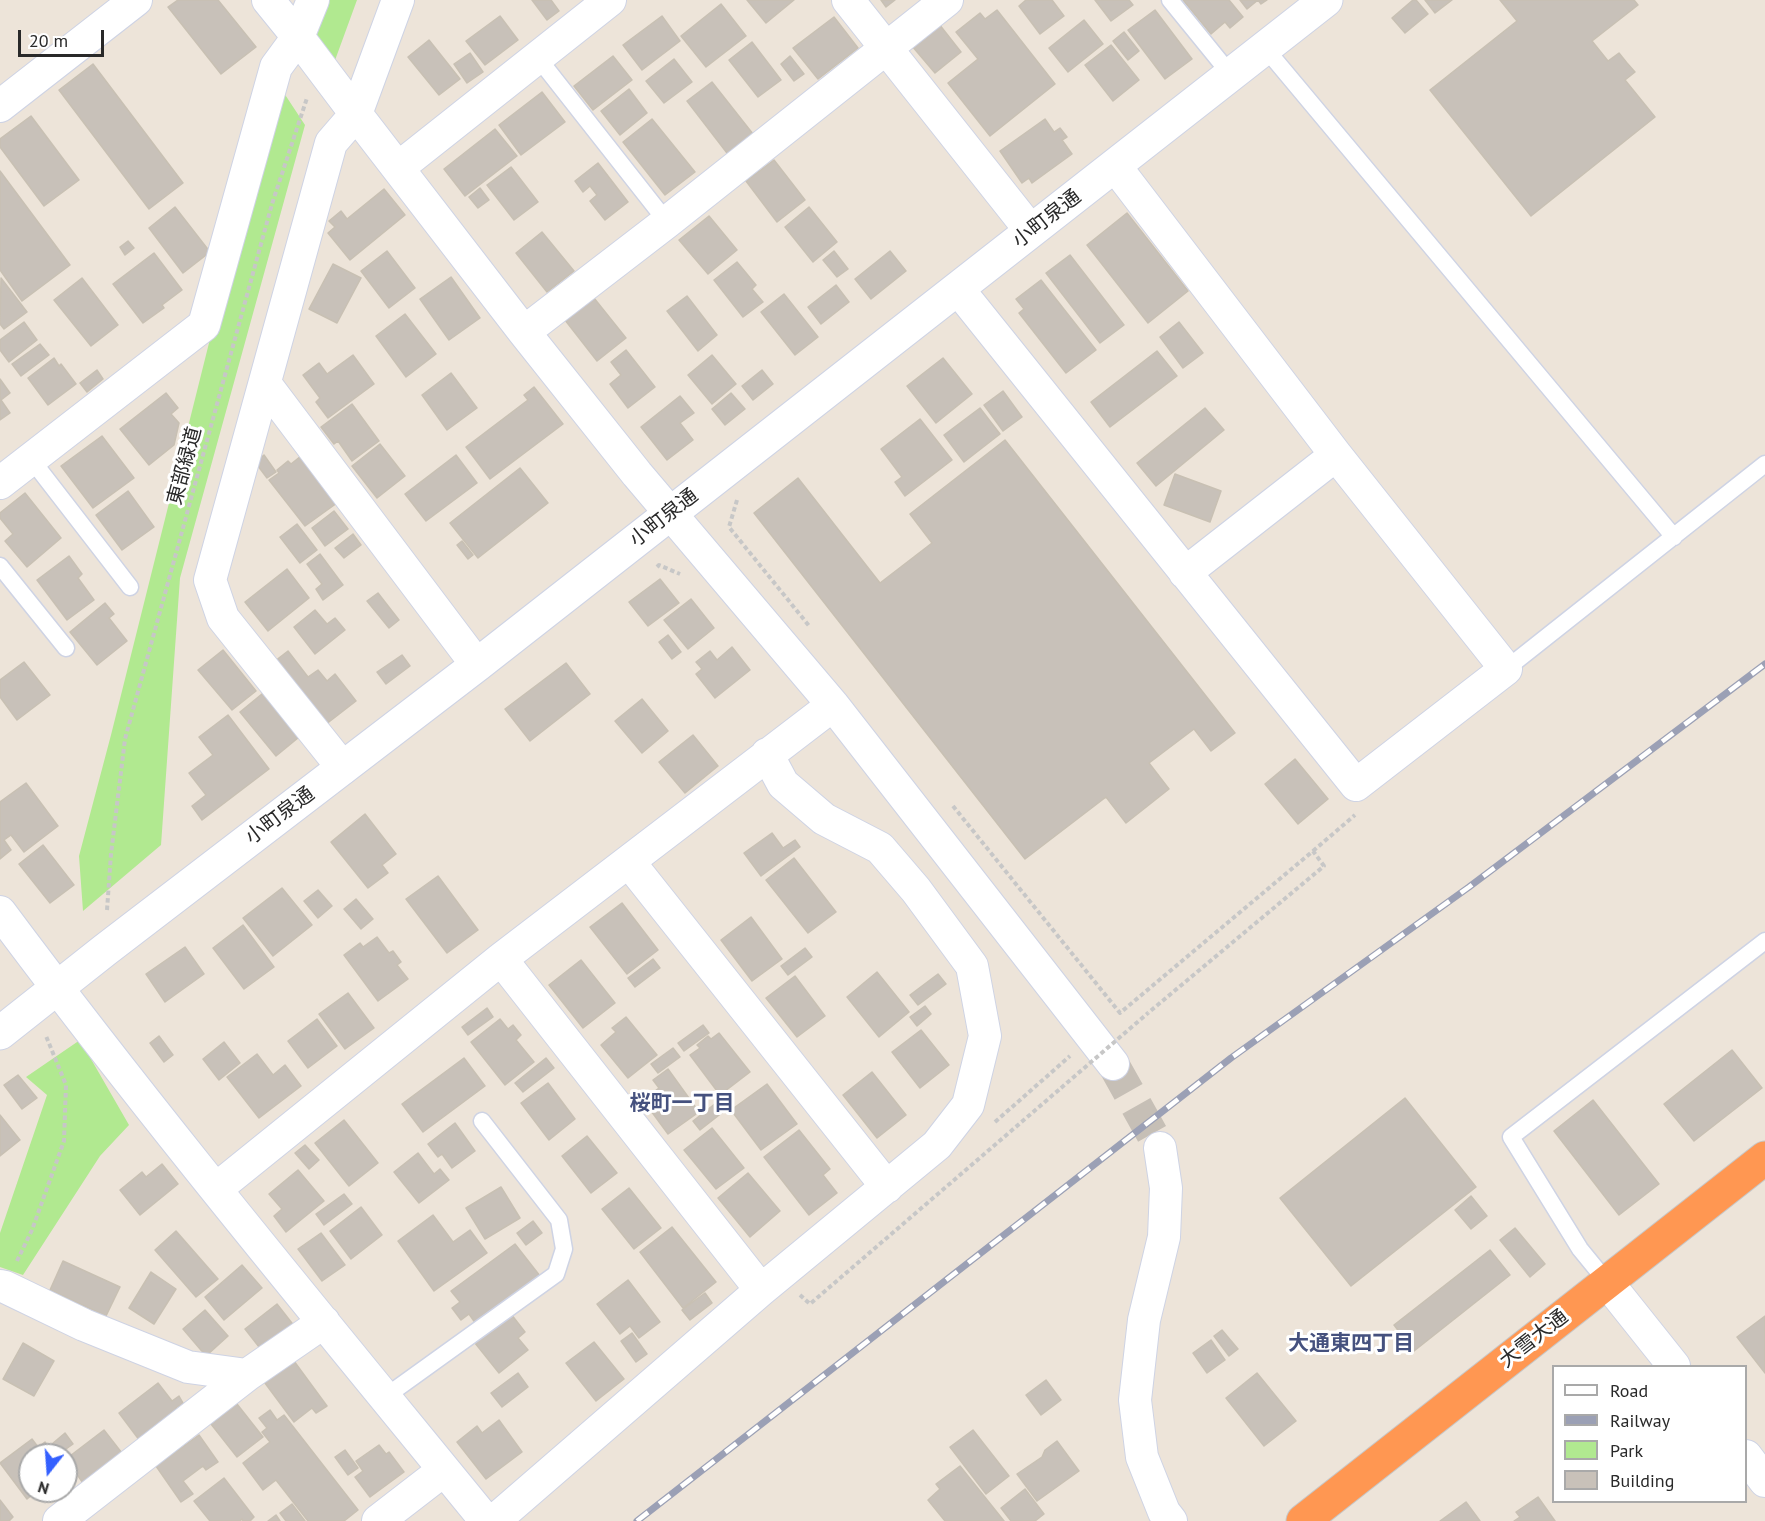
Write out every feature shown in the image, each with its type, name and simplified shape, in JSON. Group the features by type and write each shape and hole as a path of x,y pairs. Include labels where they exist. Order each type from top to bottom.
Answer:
{"highway":[{"name":"大雪大通","path":"1303,1521 1765,1158"}],"street":[{"path":"0,106 136,0"},
{"path":"268,0 524,332 637,474 672,512 833,705 1113,1064"},
{"path":"0,483 204,325 276,67 298,37 313,0"},
{"path":"343,768 223,618 210,580 332,143 356,114 399,0"},
{"path":"398,168 610,0"},
{"path":"848,0 1031,231"},
{"path":"524,332 947,0"},
{"name":"小町泉通","path":"0,1033 477,665 1231,75 1265,48 1307,6"},
{"path":"958,289 1356,785 1506,669 1336,455 1115,166"},
{"path":"266,385 477,665"},
{"path":"1185,573 1336,455"},
{"path":"216,1189 501,959 833,705"},
{"path":"494,1521 761,1290 937,1145 968,1104 986,1036 972,966 916,890 880,848 824,819 783,784 767,754"},
{"path":"629,862 887,1187"},
{"path":"0,912 45,997 216,1189 486,1521"},
{"path":"501,959 761,1290"},
{"path":"1160,1148 1166,1188 1164,1237 1144,1320 1134,1400 1142,1457 1164,1512 1171,1521"},
{"path":"1607,1282 1673,1365"},
{"path":"3,1287 84,1325 188,1367 247,1375"},
{"path":"59,1521 247,1375 324,1322"},
{"path":"1747,1457 1765,1481"},
{"path":"378,1521 444,1470"}],"lane":[{"path":"1170,0 1231,75"},
{"path":"1265,48 1674,537"},
{"path":"538,58 667,222"},
{"path":"31,459 130,587"},
{"path":"1506,669 1765,464"},
{"path":"0,566 66,648"},
{"path":"1607,1282 1580,1249 1511,1137 1765,941"},
{"path":"385,1397 556,1274 564,1249 559,1220 482,1121"}],"path":[{"name":"東部緑道","path":"105,950 111,854 125,738 272,204 318,64"},
{"path":"718,476 738,501 729,526 812,630"},
{"path":"619,554 641,576 659,565 679,572 687,581"},
{"path":"947,798 1120,1013 1314,852 1369,803 1356,785"},
{"path":"807,1286 798,1294 810,1304 1148,1013 1324,866 1314,852"},
{"path":"3,1287 32,1230 64,1141 66,1085 45,997"},
{"path":"992,1124 1071,1055 1064,1046"}],"green space":[{"path":"321,0 357,0 334,63 309,32"},
{"path":"280,87 305,125 180,578 161,845 83,911 79,856 212,331"},
{"path":"80,1040 129,1125 100,1156 23,1275 0,1267 0,1233 47,1095 26,1077"}],"building":[{"path":"178,0 218,0 256,47 221,74 168,7"},
{"path":"532,0 551,0 559,11 547,20"},
{"path":"747,0 794,0 766,23"},
{"path":"881,0 895,0 886,7"},
{"path":"1026,0 1052,0 1064,16 1040,34 1019,6"},
{"path":"1095,0 1129,0 1133,5 1111,21"},
{"path":"1183,0 1229,0 1243,17 1230,28 1225,22 1211,34"},
{"path":"1240,0 1258,0 1247,9"},
{"path":"1416,0 1428,14 1405,33 1392,18"},
{"path":"1425,0 1452,0 1435,13"},
{"path":"1500,0 1634,0 1638,5 1592,41 1608,61 1619,53 1635,72 1625,80 1655,117 1531,216 1430,90 1517,21"},
{"path":"721,4 746,36 706,67 681,36"},
{"path":"997,10 1055,84 990,136 948,83 978,59 956,32 980,13 985,19"},
{"path":"1155,10 1192,59 1165,79 1128,30"},
{"path":"500,16 518,40 485,65 466,41"},
{"path":"662,16 680,41 642,70 623,45"},
{"path":"834,17 858,48 818,79 793,48"},
{"path":"1084,20 1103,44 1068,72 1049,48"},
{"path":"939,24 961,52 935,73 912,46"},
{"path":"1124,32 1139,51 1128,60 1113,41"},
{"path":"429,40 460,79 439,95 408,57"},
{"path":"752,42 781,80 758,97 729,60"},
{"path":"1111,45 1139,80 1113,101 1085,65"},
{"path":"470,53 483,72 467,83 454,64"},
{"path":"613,56 632,80 593,110 574,86"},
{"path":"790,56 804,74 794,81 781,64"},
{"path":"674,59 692,82 664,103 646,81"},
{"path":"93,64 183,183 149,209 59,90"},
{"path":"712,82 753,134 727,153 687,101"},
{"path":"629,89 647,113 620,135 601,111"},
{"path":"542,92 565,122 521,155 499,125"},
{"path":"31,116 79,180 44,206 0,147 0,139"},
{"path":"652,119 695,172 665,195 623,142"},
{"path":"1045,119 1054,132 1060,128 1067,137 1062,140 1072,154 1032,183 1029,178 1022,183 1000,151"},
{"path":"495,129 517,156 465,196 444,169"},
{"path":"774,160 805,200 777,222 746,181"},
{"path":"598,163 628,202 605,220 590,201 597,195 590,186 583,192 575,181"},
{"path":"511,167 538,202 514,220 487,185"},
{"path":"0,171 70,265 22,301 0,270"},
{"path":"480,188 489,200 478,208 469,197"},
{"path":"384,189 405,215 350,260 328,233 335,227 329,221 341,211 347,219"},
{"path":"175,207 210,252 183,273 149,228"},
{"path":"809,207 837,242 813,262 785,227"},
{"path":"1127,213 1188,291 1148,323 1087,245"},
{"path":"709,216 737,250 708,274 679,240"},
{"path":"542,232 574,271 547,292 516,253"},
{"path":"128,241 134,248 125,255 120,247"},
{"path":"387,251 415,288 389,308 361,271"},
{"path":"834,251 848,269 837,277 823,260"},
{"path":"890,251 906,271 871,299 855,279"},
{"path":"154,253 182,290 162,305 164,308 143,323 113,284"},
{"path":"1070,255 1124,325 1100,343 1046,273"},
{"path":"737,262 756,285 752,289 763,302 743,317 714,280"},
{"path":"333,264 361,278 337,323 309,309"},
{"path":"451,277 480,318 449,340 420,299"},
{"path":"1,278 27,312 4,329 0,324"},
{"path":"82,278 118,325 91,346 54,300"},
{"path":"1041,280 1096,350 1066,373 1019,313 1024,309 1016,299"},
{"path":"836,285 849,302 821,324 808,307"},
{"path":"784,294 818,337 795,355 761,312"},
{"path":"687,296 717,335 698,351 667,311"},
{"path":"594,298 626,338 597,361 565,320"},
{"path":"405,314 436,354 406,377 376,336"},
{"path":"24,322 37,340 9,362 0,350 0,340"},
{"path":"1179,322 1203,353 1183,368 1160,337"},
{"path":"40,344 49,355 21,376 12,364"},
{"path":"626,350 655,387 628,408 610,384 621,375 611,362"},
{"path":"1157,351 1177,376 1110,427 1091,402"},
{"path":"353,355 374,384 328,418 316,402 320,398 303,375 319,363 327,374"},
{"path":"712,355 736,384 712,404 688,375"},
{"path":"54,358 76,384 48,405 28,378"},
{"path":"943,358 972,394 936,423 907,386"},
{"path":"97,370 103,379 87,392 80,383"},
{"path":"762,370 773,384 753,400 742,386"},
{"path":"451,373 477,408 447,430 422,395"},
{"path":"0,379 10,393 1,400 10,413 0,420"},
{"path":"534,387 563,424 490,479 466,447 528,400 524,395"},
{"path":"1003,391 1022,417 1003,431 984,405"},
{"path":"166,393 178,408 171,414 179,423 174,445 149,465 120,429"},
{"path":"731,393 745,409 725,425 712,409"},
{"path":"680,396 694,413 680,423 693,440 667,460 641,427"},
{"path":"352,404 379,441 352,461 338,441 334,444 321,427"},
{"path":"980,408 1000,434 964,462 944,435"},
{"path":"1205,408 1224,430 1156,486 1137,463"},
{"path":"920,419 952,460 905,496 895,482 902,477 881,449"},
{"path":"102,436 134,478 93,508 61,466"},
{"path":"1005,440 1235,733 1211,751 1194,729 1149,763 1169,789 1126,823 1106,797 1025,859 754,513 798,478 880,583 932,543 910,514"},
{"path":"380,444 405,476 377,498 352,466"},
{"path":"264,455 276,472 267,478 255,462"},
{"path":"456,455 477,483 426,521 405,494"},
{"path":"301,456 337,503 305,526 269,480 279,473 277,470 288,461 291,464"},
{"path":"520,468 548,503 478,558 450,523"},
{"path":"1175,474 1221,491 1210,522 1164,505"},
{"path":"128,491 154,527 122,550 96,515"},
{"path":"25,493 61,538 27,567 5,541 13,534 0,518 0,513"},
{"path":"334,511 348,529 325,546 312,528"},
{"path":"297,524 317,550 300,563 280,537"},
{"path":"353,534 361,545 344,558 335,548"},
{"path":"462,541 473,555 468,559 457,545"},
{"path":"320,554 343,585 323,600 316,589 322,584 307,564"},
{"path":"69,556 82,574 78,578 94,600 67,620 37,580"},
{"path":"287,569 309,598 268,631 245,602"},
{"path":"660,579 679,603 648,626 629,602"},
{"path":"378,593 399,620 389,628 367,601"},
{"path":"691,599 714,628 688,649 664,620"},
{"path":"105,603 114,614 109,618 127,641 97,665 70,632"},
{"path":"315,610 327,624 335,618 345,630 315,654 294,627"},
{"path":"668,635 681,652 672,659 659,642"},
{"path":"732,647 750,670 715,698 696,674 702,669 696,662 710,651 717,660"},
{"path":"223,650 256,691 232,710 198,670"},
{"path":"288,651 308,677 318,670 327,681 335,674 356,701 325,725 275,661"},
{"path":"402,655 410,666 386,684 377,672"},
{"path":"24,662 50,695 17,720 0,697 0,680"},
{"path":"566,663 590,694 530,741 505,709"},
{"path":"268,689 304,733 276,756 240,712"},
{"path":"642,699 668,731 642,753 615,721"},
{"path":"228,715 269,769 202,820 192,806 206,795 189,773 213,755 199,737"},
{"path":"693,735 718,766 685,793 659,762"},
{"path":"1295,759 1328,799 1298,824 1265,784"},
{"path":"26,783 58,826 24,852 11,835 4,840 11,850 0,859 0,802"},
{"path":"365,814 396,854 382,865 388,873 368,888 331,842"},
{"path":"772,833 783,848 795,840 800,847 761,876 744,853"},
{"path":"43,845 74,885 50,903 19,864"},
{"path":"794,858 836,912 808,933 766,880"},
{"path":"438,876 478,930 447,953 406,899"},
{"path":"282,888 312,925 273,956 243,918"},
{"path":"318,890 332,906 318,918 304,901"},
{"path":"356,899 373,919 361,929 344,909"},
{"path":"622,903 658,950 627,974 590,927"},
{"path":"751,917 782,959 752,981 721,940"},
{"path":"243,925 274,967 244,989 213,948"},
{"path":"377,937 389,953 393,951 401,962 397,965 408,979 378,1001 344,955 360,943 363,947"},
{"path":"185,947 204,974 165,1002 146,974"},
{"path":"805,948 812,957 788,975 781,966"},
{"path":"653,959 660,968 635,987 628,978"},
{"path":"581,960 615,1003 583,1028 549,985"},
{"path":"877,972 909,1012 879,1037 847,997"},
{"path":"938,974 946,984 918,1005 910,995"},
{"path":"795,976 825,1016 797,1037 766,998"},
{"path":"348,993 374,1028 345,1049 319,1014"},
{"path":"925,1006 931,1014 917,1026 910,1017"},
{"path":"487,1008 493,1017 468,1035 462,1027"},
{"path":"626,1017 657,1055 628,1078 601,1045 616,1032 612,1028"},
{"path":"317,1019 337,1046 308,1068 288,1041"},
{"path":"500,1019 508,1029 513,1025 521,1035 516,1040 534,1062 505,1085 471,1042"},
{"path":"703,1025 709,1033 684,1051 678,1043"},
{"path":"921,1030 949,1065 920,1088 892,1052"},
{"path":"719,1033 750,1072 720,1095 690,1055 700,1048 697,1045 708,1036 711,1039"},
{"path":"159,1036 173,1055 164,1062 150,1043"},
{"path":"224,1042 240,1063 219,1080 203,1059"},
{"path":"673,1048 680,1057 658,1073 651,1064"},
{"path":"1732,1050 1762,1088 1694,1141 1664,1104"},
{"path":"257,1054 273,1075 285,1065 301,1086 259,1118 227,1077"},
{"path":"464,1058 485,1086 423,1132 402,1104"},
{"path":"546,1058 554,1068 523,1092 515,1083"},
{"path":"668,1069 699,1112 668,1134 643,1100 659,1088 653,1080"},
{"path":"872,1072 906,1115 877,1138 843,1095"},
{"path":"18,1075 37,1098 22,1109 4,1085"},
{"path":"548,1083 575,1119 549,1140 521,1103"},
{"path":"767,1084 797,1124 761,1150 731,1110"},
{"path":"1405,1098 1476,1187 1351,1286 1280,1198"},
{"path":"1593,1100 1659,1184 1619,1215 1554,1131"},
{"path":"716,1103 723,1112 700,1130 693,1121"},
{"path":"0,1115 20,1140 0,1156"},
{"path":"344,1120 378,1163 349,1186 315,1143"},
{"path":"455,1123 475,1151 452,1168 442,1154 438,1157 428,1144"},
{"path":"712,1128 744,1168 716,1189 684,1150"},
{"path":"799,1130 830,1169 823,1175 837,1193 809,1215 764,1157"},
{"path":"587,1136 617,1173 591,1193 562,1156"},
{"path":"305,1145 319,1160 309,1169 295,1153"},
{"path":"418,1153 434,1174 440,1169 449,1180 419,1203 394,1172"},
{"path":"162,1164 178,1184 140,1215 120,1190 142,1172 146,1177"},
{"path":"298,1170 324,1201 286,1232 274,1216 282,1209 269,1194"},
{"path":"748,1173 780,1211 750,1237 718,1198"},
{"path":"501,1187 520,1218 485,1239 466,1208"},
{"path":"629,1188 661,1228 634,1249 602,1209"},
{"path":"344,1194 352,1204 324,1225 316,1214"},
{"path":"1471,1196 1487,1216 1471,1229 1455,1210"},
{"path":"361,1207 382,1235 351,1259 330,1231"},
{"path":"433,1215 453,1242 470,1230 487,1253 434,1291 398,1241"},
{"path":"533,1221 542,1233 526,1245 517,1233"},
{"path":"672,1227 716,1282 683,1308 640,1252"},
{"path":"1515,1228 1545,1264 1530,1277 1500,1240"},
{"path":"176,1231 218,1279 196,1297 155,1250"},
{"path":"321,1233 345,1265 322,1281 298,1249"},
{"path":"515,1244 540,1276 476,1324 469,1314 461,1320 452,1308 460,1302 451,1291"},
{"path":"1490,1250 1510,1275 1414,1351 1394,1325"},
{"path":"63,1261 120,1287 106,1316 50,1290"},
{"path":"242,1265 262,1288 224,1320 205,1297"},
{"path":"151,1272 176,1289 154,1324 129,1308"},
{"path":"628,1280 660,1322 639,1338 630,1326 620,1334 597,1304"},
{"path":"705,1293 712,1303 690,1320 682,1310"},
{"path":"277,1304 295,1327 263,1352 245,1329"},
{"path":"205,1310 228,1336 206,1356 183,1329"},
{"path":"511,1314 525,1332 518,1338 528,1350 499,1373 475,1343"},
{"path":"1765,1316 1765,1373 1737,1337"},
{"path":"1222,1330 1238,1349 1229,1356 1214,1336"},
{"path":"632,1333 647,1354 636,1362 621,1341"},
{"path":"1211,1340 1225,1360 1207,1373 1193,1353"},
{"path":"594,1342 624,1379 596,1401 566,1363"},
{"path":"23,1343 54,1361 34,1396 3,1379"},
{"path":"291,1357 327,1406 316,1413 312,1408 294,1422 262,1379"},
{"path":"518,1373 528,1387 502,1407 491,1393"},
{"path":"1257,1373 1296,1421 1264,1446 1226,1398"},
{"path":"1046,1380 1061,1400 1041,1415 1026,1395"},
{"path":"158,1383 172,1401 179,1396 183,1403 176,1408 179,1412 140,1441 119,1413"},
{"path":"237,1404 263,1437 237,1457 211,1424"},
{"path":"270,1410 277,1420 284,1415 358,1510 344,1521 308,1521 276,1480 263,1490 243,1463 270,1442 262,1432 267,1428 259,1418"},
{"path":"499,1420 522,1452 486,1479 457,1442 477,1426 482,1433"},
{"path":"104,1430 125,1457 83,1483 78,1476 78,1450"},
{"path":"973,1430 1009,1476 986,1494 950,1447"},
{"path":"65,1433 72,1443 53,1443"},
{"path":"199,1435 218,1462 206,1470 203,1466 183,1481 193,1494 181,1502 156,1466"},
{"path":"1057,1441 1079,1471 1037,1501 1017,1474 1042,1457 1045,1450"},
{"path":"379,1445 386,1454 389,1452 404,1472 370,1497 355,1477 363,1471 356,1461"},
{"path":"18,1450 18,1487 0,1463"},
{"path":"345,1450 358,1468 348,1475 335,1457"},
{"path":"960,1466 1004,1521 945,1521 928,1500 940,1489 936,1484"},
{"path":"224,1478 254,1517 250,1521 242,1519 240,1521 210,1521 194,1501"},
{"path":"1025,1489 1044,1514 1035,1521 1011,1521 1001,1508"},
{"path":"1538,1497 1555,1521 1514,1521 1520,1517 1516,1512"},
{"path":"0,1500 13,1517 9,1521 0,1521"},
{"path":"1466,1502 1480,1521 1440,1521"},
{"path":"292,1504 305,1521 286,1521 280,1513"},
{"path":"276,1515 280,1521 268,1521"}],"tunnel":[{"path":"1113,1064 1160,1148"}],"railway":[{"path":"637,1521 1231,1058 1469,887 1765,664"}],"district":[{"name":"桜町一丁目","path":"682,1104"},
{"name":"大通東四丁目","path":"1351,1344"}]}
